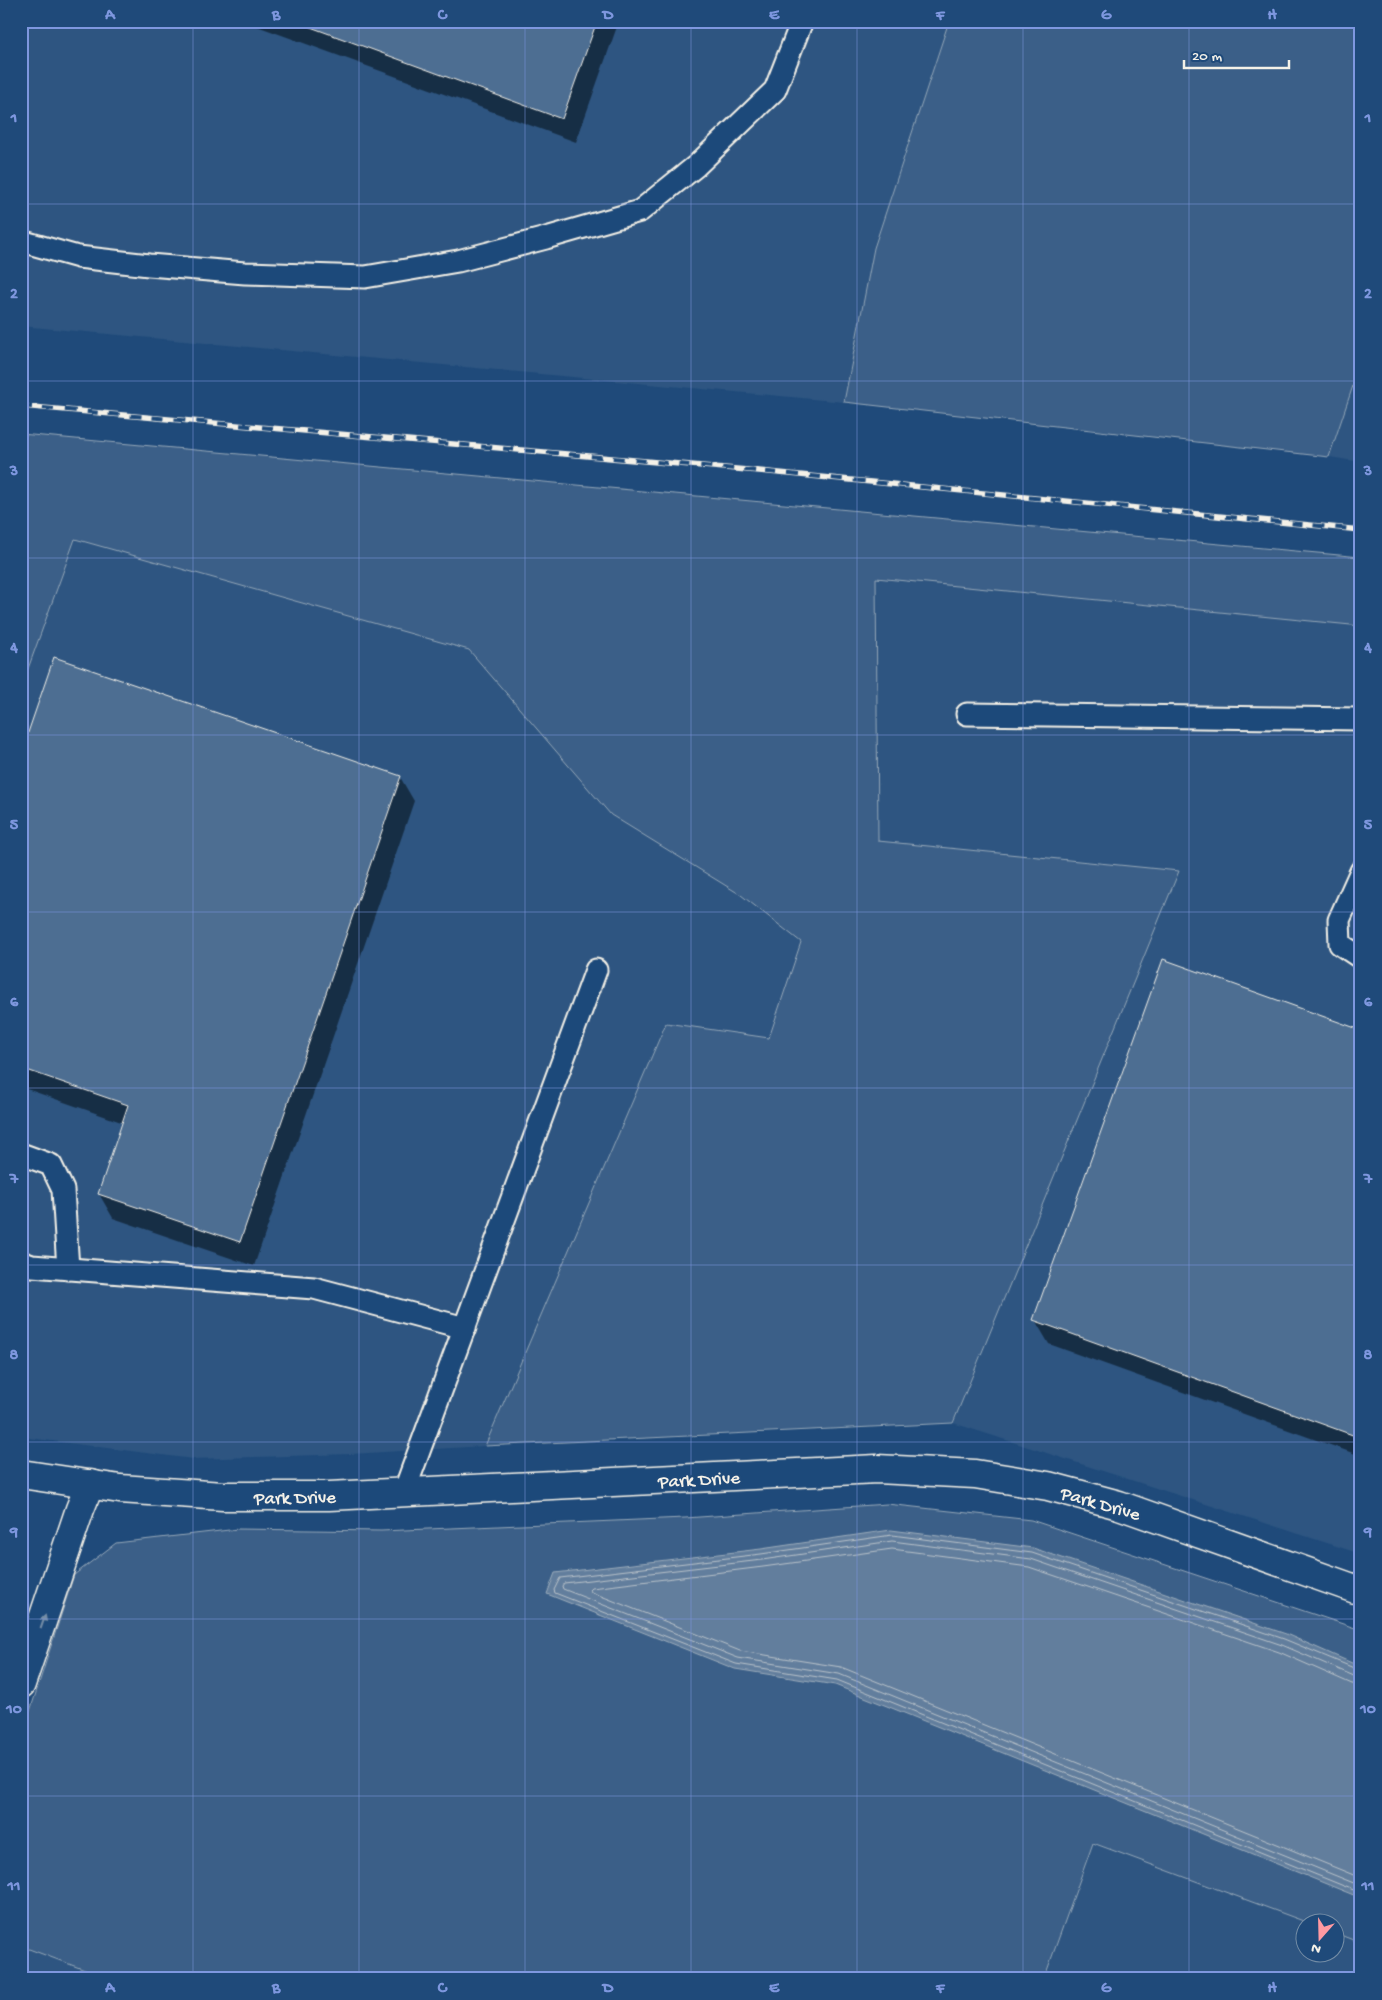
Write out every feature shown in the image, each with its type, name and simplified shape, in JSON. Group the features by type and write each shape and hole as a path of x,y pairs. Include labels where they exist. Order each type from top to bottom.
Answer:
{"street":[{"name":"Park Drive","path":"21,1474 120,1489 222,1496 329,1496 877,1469 975,1474 1048,1486 1119,1505 1361,1591"},
{"path":"21,1684 57,1582 77,1517 90,1484"}],"lane":[{"path":"21,241 78,257 149,265 245,273 365,277 458,260 546,238 640,211 696,166 774,90 802,21"},
{"path":"967,714 1361,719"},
{"path":"1361,872 1339,920 1340,944 1361,958"},
{"path":"404,1492 596,970"},
{"path":"21,1154 51,1166 63,1190 68,1269"},
{"path":"21,1262 32,1266 314,1288 465,1328"}],"shaded area":[{"path":"21,21 949,21 874,248 844,402 21,326"},
{"path":"949,21 1352,21 1361,25 1361,362 1329,457 844,402 874,248"},
{"path":"1361,362 1361,462 1329,457"},
{"path":"21,434 1361,557 1361,626 876,578 878,841 1179,871 953,1423 485,1446 666,1023 769,1038 801,942 741,895 611,815 469,650 75,539 21,688"},
{"path":"75,539 469,650 611,815 741,895 802,942 769,1038 666,1023 485,1446 351,1454 193,1459 21,1437 21,688"},
{"path":"876,578 1361,626 1361,1554 953,1423 1179,871 878,842"},
{"path":"887,1504 1031,1520 1361,1630 1361,1943 1344,1936 1344,1912 1294,1912 1294,1918 1093,1843 1044,1979 109,1979 21,1946 21,1739 74,1575 116,1543 238,1529 381,1531 685,1518"},
{"path":"1093,1843 1294,1918 1294,1962 1344,1962 1344,1936 1361,1943 1361,1979 1044,1979"},
{"path":"21,1946 109,1979 21,1979"}],"water":[{"path":"891,1530 1033,1548 1286,1634 1361,1667 1361,1898 835,1685 735,1669 547,1594 555,1573 761,1549"}],"building":[{"path":"294,21 597,21 562,119"},
{"path":"54,657 401,776 240,1242 98,1194 128,1105 21,1068 21,753"},
{"path":"1163,959 1361,1030 1361,1438 1033,1320"}],"railway":[{"path":"21,406 759,471 1361,530"}]}
